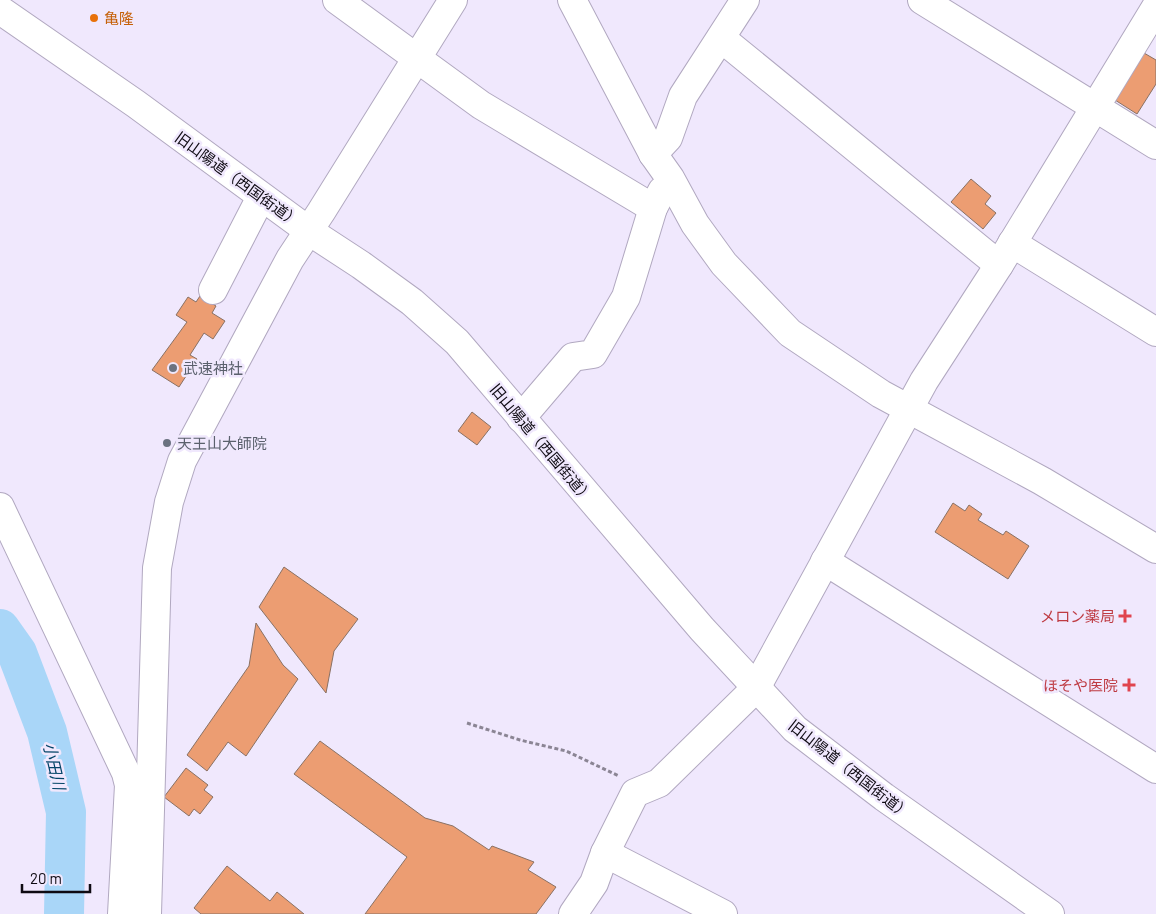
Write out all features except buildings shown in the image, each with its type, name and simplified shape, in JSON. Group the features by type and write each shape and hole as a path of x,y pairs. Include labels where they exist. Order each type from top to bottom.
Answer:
{"street":[{"path":"0,8 5,0"},
{"path":"336,0 481,105 654,208"},
{"path":"147,914 157,568 169,502 182,461 275,285 453,0"},
{"path":"572,0 653,154 670,178 695,224 724,264 790,333 881,394 1042,481 1156,549"},
{"path":"653,154 668,138 683,96 745,0"},
{"path":"922,0 1096,109 1156,144"},
{"path":"573,914 594,883 605,853 635,793 659,783 756,688 924,381 1096,109 1156,7"},
{"name":"旧山陽道（西国街道）","path":"0,8 136,104 261,197 309,231 361,264 412,302 457,342 702,630 795,729 1037,910"},
{"path":"721,38 1006,254 1156,332"},
{"path":"521,418 573,357 592,354 626,297 654,208 670,178"},
{"path":"213,290 261,197"},
{"path":"0,507 126,772 129,785 122,914"},
{"path":"824,561 1156,769"},
{"path":"605,853 723,914"}],"path":[{"path":"466,723 575,754 628,780 640,790"}],"waterway":[{"name":"小田川","path":"0,629 17,653 47,732 66,812 64,914"}],"place":[{"name":"亀隆","path":"94,18"},
{"name":"武速神社","path":"173,368"},
{"name":"天王山大師院","path":"167,443"},
{"name":"メロン薬局","path":"1125,616"},
{"name":"ほそや医院","path":"1129,685"}]}
